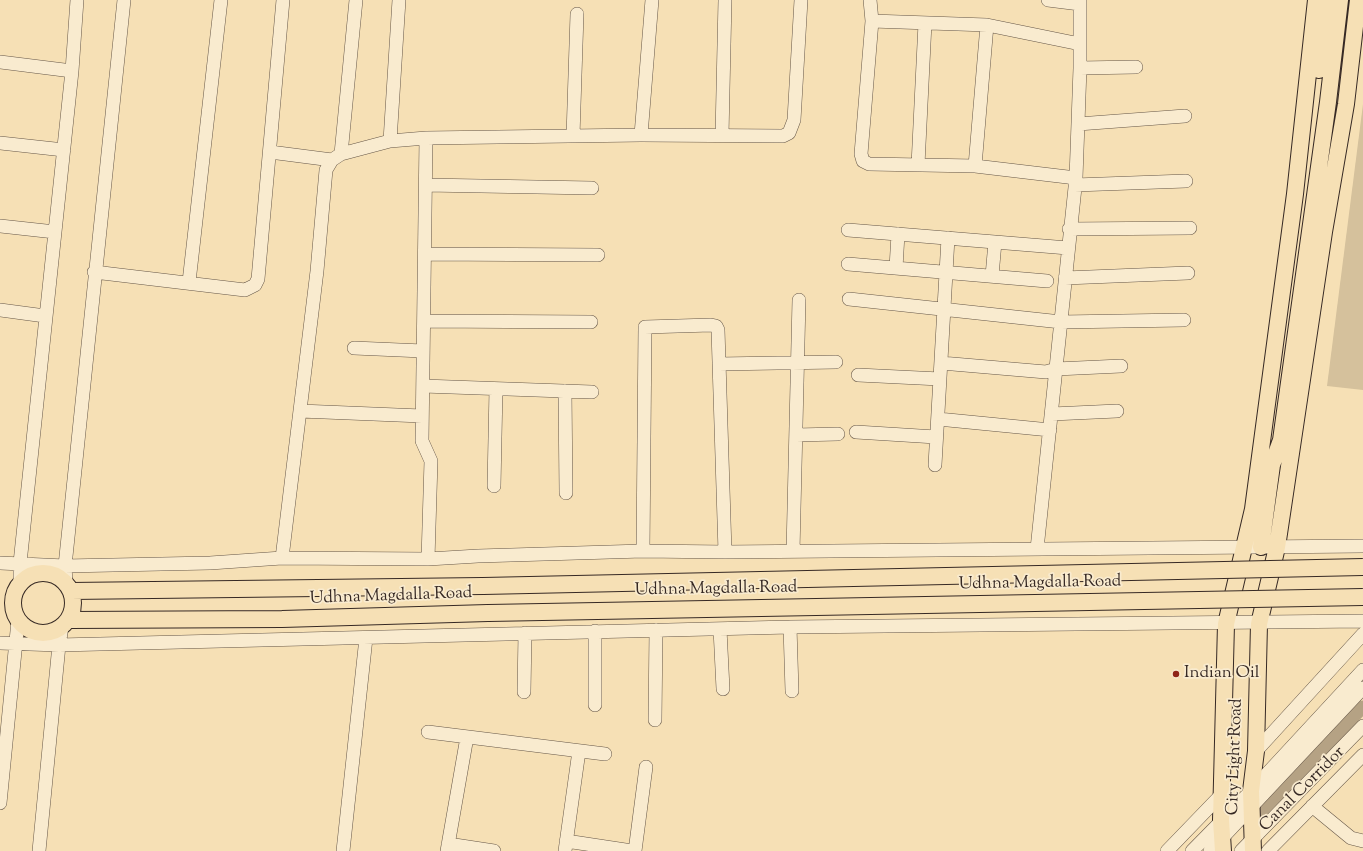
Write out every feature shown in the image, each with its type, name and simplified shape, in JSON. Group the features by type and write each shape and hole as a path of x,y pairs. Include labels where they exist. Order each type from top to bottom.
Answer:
{"main road":[{"path":"1253,546 1253,508 1295,194 1316,0"},
{"path":"1304,226 1327,0"},
{"path":"1223,844 1221,820 1226,624 1253,546 1272,465 1268,440 1304,226 1328,102 1340,0"},
{"name":"City Light Road","path":"1249,848 1256,751 1259,624 1277,547 1324,232 1346,104 1358,0"},
{"name":"Udhna Magdalla Road","path":"68,587 483,586 1363,567"},
{"path":"11,615 13,601 12,589 28,577 38,573 48,573 58,576 68,587 74,601 73,611 66,623"},
{"name":"Udhna Magdalla Road","path":"11,615 25,628 44,634 54,632 66,623 282,620 488,613 1363,597"}],"street":[{"path":"12,589 20,563 45,316 56,232 78,0"},
{"path":"68,587 65,566 94,272 124,0"},
{"path":"188,282 221,0"},
{"path":"94,272 188,282 244,290 255,285 258,279 283,0"},
{"path":"282,558 317,271 326,170 336,157 356,0"},
{"path":"390,141 399,0"},
{"path":"641,135 652,0"},
{"path":"722,136 725,0"},
{"path":"270,152 336,157 390,141 426,138 641,135 783,136 789,133 794,120 800,0"},
{"path":"870,0 872,21 861,158 869,164 975,166 1076,182 1186,181"},
{"path":"1037,549 1052,414 1069,229 1076,182 1080,68 1080,2 1048,0"},
{"path":"573,136 577,14"},
{"path":"872,21 988,25 1080,44"},
{"path":"918,165 925,23"},
{"path":"975,166 988,25"},
{"path":"0,62 72,71"},
{"path":"1080,68 1136,67"},
{"path":"1078,124 1185,116"},
{"path":"426,138 422,442 431,461 428,559"},
{"path":"0,143 64,150"},
{"path":"426,186 592,188"},
{"path":"0,226 56,232"},
{"path":"1069,229 1190,228"},
{"path":"848,230 1068,248"},
{"path":"896,268 898,234"},
{"path":"935,465 948,238"},
{"path":"992,276 995,242"},
{"path":"425,254 598,255"},
{"path":"848,264 1047,281"},
{"path":"1065,278 1188,273"},
{"path":"849,299 1061,322 1184,320"},
{"path":"793,551 799,300"},
{"path":"0,310 45,316"},
{"path":"424,321 591,322"},
{"path":"643,551 645,327 716,326 718,330 725,552"},
{"path":"354,348 423,351"},
{"path":"719,364 836,362"},
{"path":"941,363 1046,372 1056,369 1121,366"},
{"path":"858,374 940,379"},
{"path":"423,386 592,392"},
{"path":"494,486 496,389"},
{"path":"565,392 566,493"},
{"path":"300,411 422,416"},
{"path":"1052,414 1117,411"},
{"path":"938,419 1050,430"},
{"path":"856,432 936,437"},
{"path":"796,435 838,434"},
{"path":"0,563 65,566 210,564 282,558 428,559 643,551 725,552 1363,546"},
{"path":"0,803 16,643 11,615"},
{"path":"0,643 59,645 720,628 1019,624 1259,624 1363,621"},
{"path":"39,851 59,645 66,623"},
{"path":"790,627 792,691"},
{"path":"720,628 723,689"},
{"path":"655,720 656,630"},
{"path":"595,631 595,705"},
{"path":"524,633 524,692"},
{"path":"1256,751 1363,634"},
{"path":"344,851 366,638"},
{"path":"1210,851 1223,844 1252,799 1363,670"},
{"path":"1192,851 1221,820 1252,799 1363,688"},
{"path":"1249,848 1363,726"},
{"path":"428,732 605,754"},
{"path":"467,737 448,848 494,851"},
{"path":"579,751 565,846 632,851"},
{"name":"Canal Corridor","path":"1268,851 1363,755"},
{"path":"635,851 646,767"},
{"path":"1167,851 1222,794"},
{"path":"1312,806 1351,838 1363,841"}],"shaded area":[{"path":"1363,104 1363,390 1327,386"}],"waterway":[{"path":"1259,813 1363,707"}],"place":[{"name":"Indian Oil","path":"1176,674"}]}
